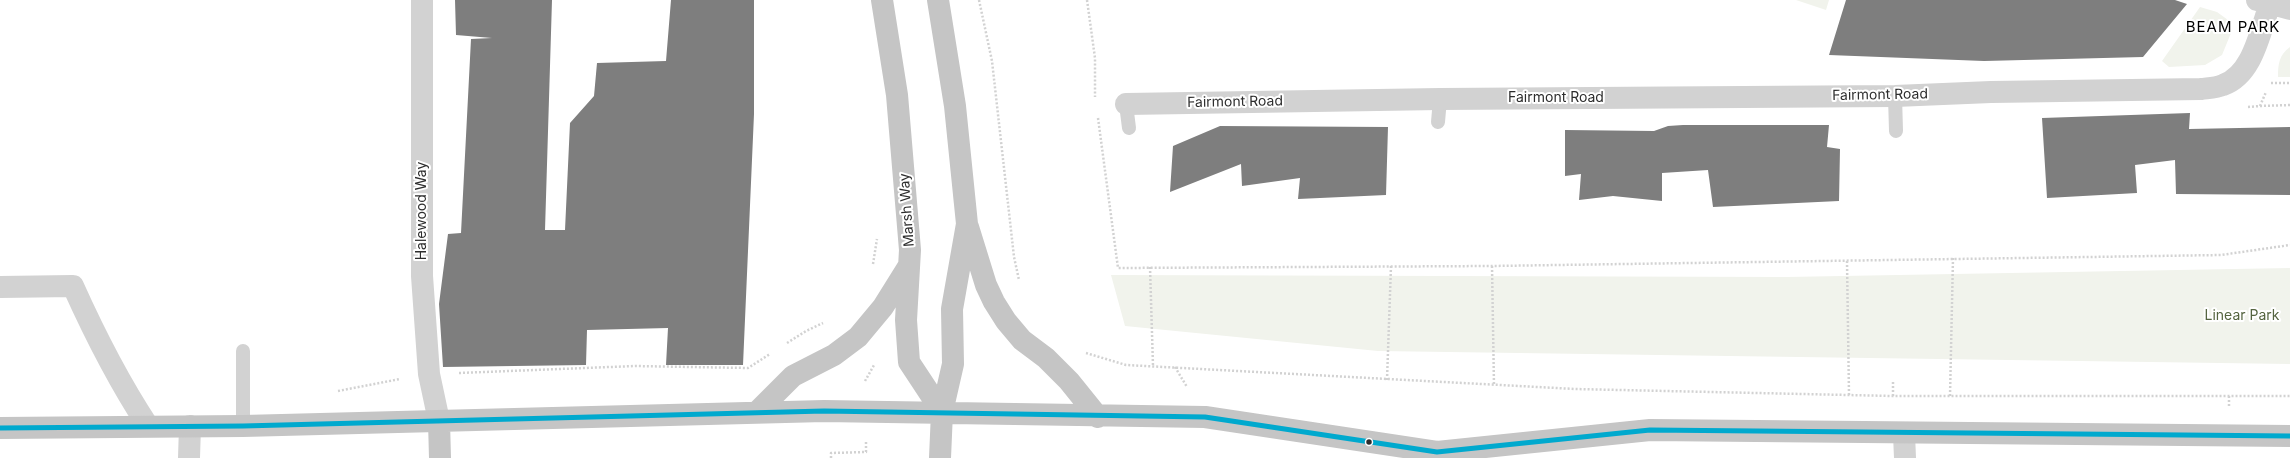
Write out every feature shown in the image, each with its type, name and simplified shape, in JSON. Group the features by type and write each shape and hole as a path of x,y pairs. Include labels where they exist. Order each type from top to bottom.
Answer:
{"main road":[{"name":"Marsh Way","path":"882,0 897,95 910,265 906,320 909,362 942,412"},
{"path":"938,0 955,106 967,224 986,285 994,302 1006,321 1022,340 1046,358 1069,381 1098,417"},
{"path":"940,458 942,412 953,364 952,309 967,224"},
{"path":"758,412 793,376 834,354 858,337 883,307 910,265"},
{"path":"0,428 243,426 758,412 942,412 1098,417 1205,418 1437,455 1650,430 1904,434 2290,436"},
{"path":"439,421 440,458"}],"street":[{"name":"Halewood Way","path":"422,0 422,276 430,374 439,421"},
{"name":"Fairmont Road","path":"1126,104 1440,98 1895,96 1999,92 2201,89 2223,86 2233,80 2246,66 2273,4"},
{"path":"0,287 73,286 96,336 133,404 148,426"},
{"path":"189,458 190,426"},
{"path":"1904,434 1906,458"}],"lane":[{"path":"1895,96 1896,132"},
{"path":"1438,122 1440,98"},
{"path":"1126,104 1129,128"},
{"path":"243,351 243,426"}],"path":[{"path":"979,0 992,61 1014,257 1020,282"},
{"path":"2270,84 2290,83"},
{"path":"2260,106 2290,105"},
{"path":"873,265 878,236"},
{"path":"1118,268 1492,266 2221,255 2290,245"},
{"path":"1950,396 1952,258"},
{"path":"1847,261 1849,396"},
{"path":"1387,380 1391,266"},
{"path":"1492,266 1494,386"},
{"path":"1150,267 1153,366"},
{"path":"780,347 806,330 827,322"},
{"path":"337,392 430,374 635,366 748,368 774,351"},
{"path":"1079,351 1126,365 1175,366 1494,386 1849,396 2290,396"},
{"path":"865,381 876,362"},
{"path":"1893,382 1893,396"},
{"path":"831,458 831,454 866,452 866,442"}],"green space":[{"path":"1796,0 1829,0 1826,10"},
{"path":"2200,7 2217,12 2228,20 2231,33 2222,55 2205,65 2169,67 2162,61"},
{"path":"2290,47 2290,77 2278,77 2278,68 2281,57"},
{"name":"Linear Park","path":"2290,268 2290,364 1378,351 1125,326 1111,275 1786,277"}],"building":[{"path":"455,0 552,0 545,230 565,230 570,123 594,96 597,63 666,61 671,0 754,0 754,114 743,365 666,365 668,328 587,330 586,365 443,367 439,304 448,234 461,233 471,39 492,38 456,35"},
{"path":"1846,0 2175,0 2187,4 2143,57 1984,61 1829,55"},
{"path":"2190,113 2189,129 2290,127 2290,195 2176,194 2175,160 2135,165 2137,193 2047,198 2042,118"},
{"path":"1829,125 1827,147 1840,149 1839,201 1713,207 1708,170 1662,173 1662,201 1613,196 1579,200 1581,174 1565,176 1565,130 1654,131 1668,126"},
{"path":"1220,126 1388,127 1386,195 1298,199 1300,178 1242,186 1241,164 1170,192 1173,146"}],"transit line":[{"path":"0,428 243,426 824,411 1205,417 1437,452 1650,430 2290,436"}],"district":[{"name":"BEAM PARK","path":"2233,27"}]}
